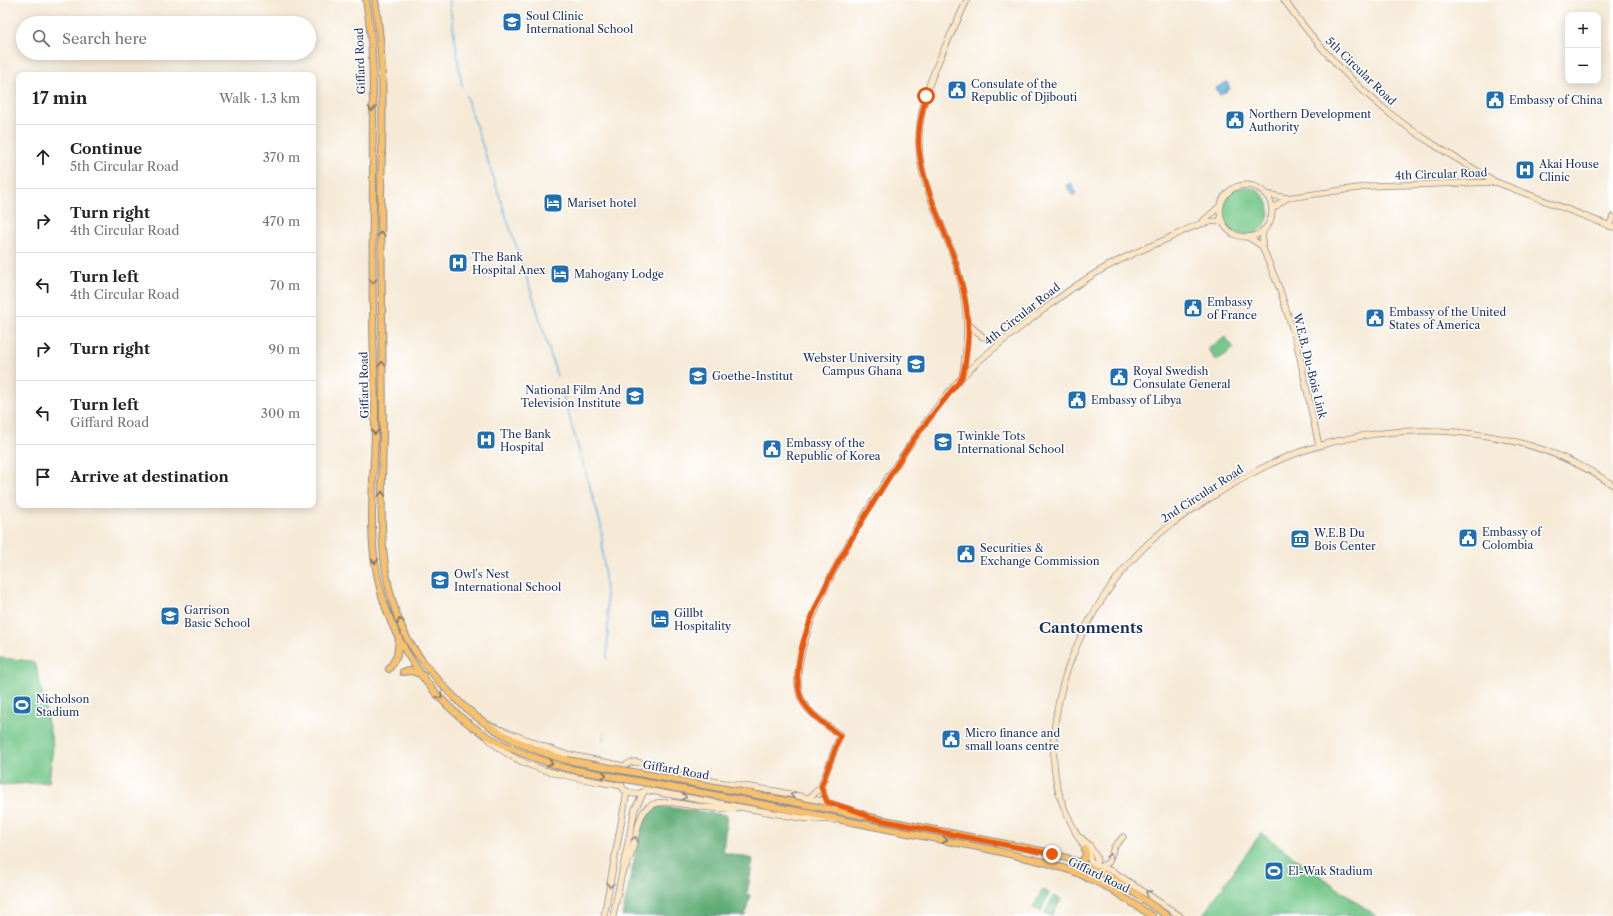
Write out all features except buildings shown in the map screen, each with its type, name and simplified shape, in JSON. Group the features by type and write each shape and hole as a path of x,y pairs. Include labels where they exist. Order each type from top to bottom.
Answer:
{"main road":[{"name":"Giffard Road","path":"366,0 371,47 372,114 372,309 375,424 373,542 377,574 386,606 399,639 423,675 439,695 458,714 483,733 515,750 565,768 741,800 1037,860 1059,866 1111,889 1152,916"},
{"name":"Giffard Road","path":"375,0 380,40 382,113 381,286 383,427 381,540 385,573 406,636 418,655 448,692 484,724 545,754 567,760 742,792 1052,854 1081,863 1115,879 1167,916"},
{"path":"389,669 396,656 399,639"},
{"path":"403,672 411,671 423,675"},
{"path":"1081,863 1086,855 1085,849"}],"street":[{"path":"962,377 967,350 968,324 966,307 955,261 926,180 920,157 919,141 921,118 931,80 967,0"},
{"name":"5th Circular Road","path":"1284,0 1318,44 1376,102 1436,146 1496,182"},
{"name":"4th Circular Road","path":"1265,194 1287,198 1372,186 1496,182 1611,226"},
{"path":"1248,236 1263,230 1268,224 1272,209 1265,194 1252,186 1244,185 1227,193 1221,205 1222,221 1232,233 1248,236 1262,246"},
{"name":"4th Circular Road","path":"1272,209 1287,198"},
{"name":"4th Circular Road","path":"1197,225 1221,205"},
{"path":"1611,226 1613,217"},
{"name":"4th Circular Road","path":"821,787 840,736 813,713 800,697 797,679 798,663 803,643 830,579 860,524 911,442 962,377 1000,342 1092,275 1136,252 1197,225 1222,221"},
{"name":"W.E.B. Du-Bois Link","path":"1263,230 1262,246 1280,290 1297,344 1319,446"},
{"path":"968,324 983,337 1000,342"},
{"name":"2nd Circular Road","path":"1092,868 1085,849 1075,832 1059,794 1054,752 1054,728 1057,710 1064,682 1088,620 1107,592 1137,556 1168,526 1257,470 1284,458 1319,446 1352,438 1394,432 1439,431 1489,437 1532,446 1582,467 1613,485"},
{"name":"Giffard Road","path":"484,724 495,726 561,753 624,766"},
{"name":"Giffard Road","path":"483,733 501,750 548,772 622,786"},
{"path":"613,916 635,809 646,790 651,781 650,771 644,764 636,762 624,766 619,776 622,786 627,791 637,793 646,790"},
{"name":"Giffard Road","path":"650,771 775,791 809,798 860,812 870,818"},
{"path":"809,798 821,787 827,802"},
{"name":"Giffard Road","path":"646,790 801,818 846,821"},
{"path":"604,916 627,791"},
{"path":"621,874 630,858 641,817 651,805 666,802 718,809 742,807"},
{"path":"1075,832 1089,845 1097,858 1096,865 1092,868 1088,879"},
{"path":"1092,868 1105,866 1109,862 1114,847 1123,837"},
{"name":"Giffard Road","path":"1092,868 1107,869 1114,872 1154,897 1180,916"}],"green space":[{"path":"1245,187 1254,189 1262,194 1267,202 1269,211 1267,220 1262,228 1254,233 1245,235 1236,233 1228,228 1223,220 1221,211 1223,202 1228,194 1236,189"},
{"path":"1225,337 1234,348 1216,361 1208,349"},
{"name":"Nicholson Stadium","path":"0,658 31,661 36,665 53,746 49,782 0,785"},
{"path":"658,806 727,815 723,852 753,859 747,894 750,895 745,916 622,916 643,819 651,808"},
{"name":"El-Wak Stadium","path":"1261,833 1376,916 1202,916"},
{"path":"1042,890 1049,893 1041,911 1033,908"},
{"path":"1053,896 1061,899 1052,916 1045,913"}],"water":[{"path":"1227,82 1230,89 1220,95 1216,88"},
{"path":"1071,183 1076,193 1073,196 1066,185"}],"waterway":[{"path":"449,0 462,86"},
{"path":"466,96 534,300 557,376"},
{"path":"562,392 601,525 608,622 607,659"},
{"path":"603,741 604,733"}],"place":[{"name":"Soul Clinic International School","path":"512,22"},
{"name":"Consulate of the Republic of Djibouti","path":"957,90"},
{"name":"Embassy of China","path":"1495,100"},
{"name":"Northern Development Authority","path":"1235,120"},
{"name":"Akai House Clinic","path":"1525,170"},
{"name":"Mariset hotel","path":"553,203"},
{"name":"The Bank Hospital Anex","path":"458,263"},
{"name":"Mahogany Lodge","path":"560,274"},
{"name":"Embassy of France","path":"1193,308"},
{"name":"Embassy of the United States of America","path":"1375,318"},
{"name":"Webster University Campus Ghana","path":"916,364"},
{"name":"Goethe-Institut","path":"698,376"},
{"name":"Royal Swedish Consulate General","path":"1119,377"},
{"name":"National Film And Television Institute","path":"635,396"},
{"name":"Embassy of Libya","path":"1077,400"},
{"name":"The Bank Hospital","path":"486,440"},
{"name":"Twinkle Tots International School","path":"943,442"},
{"name":"Embassy of the Republic of Korea","path":"772,449"},
{"name":"Embassy of Colombia","path":"1468,538"},
{"name":"W.E.B Du Bois Center","path":"1300,539"},
{"name":"Securities & Exchange Commission","path":"966,554"},
{"name":"Owl's Nest International School","path":"440,580"},
{"name":"Garrison Basic School","path":"170,616"},
{"name":"Gillbt Hospitality","path":"660,619"},
{"name":"Nicholson Stadium","path":"22,705"},
{"name":"Micro finance and small loans centre","path":"951,739"},
{"name":"El-Wak Stadium","path":"1274,871"}],"district":[{"name":"Cantonments","path":"1091,628"}],"route":[{"path":"926,96 919,134 920,157 934,206 955,261 966,307 968,324 967,350 962,377 911,442 860,524 830,579 812,619 803,643 798,663 797,679 800,697 805,704 813,713 840,736 821,787 827,802 860,812 870,818 993,841 1052,854"}]}
